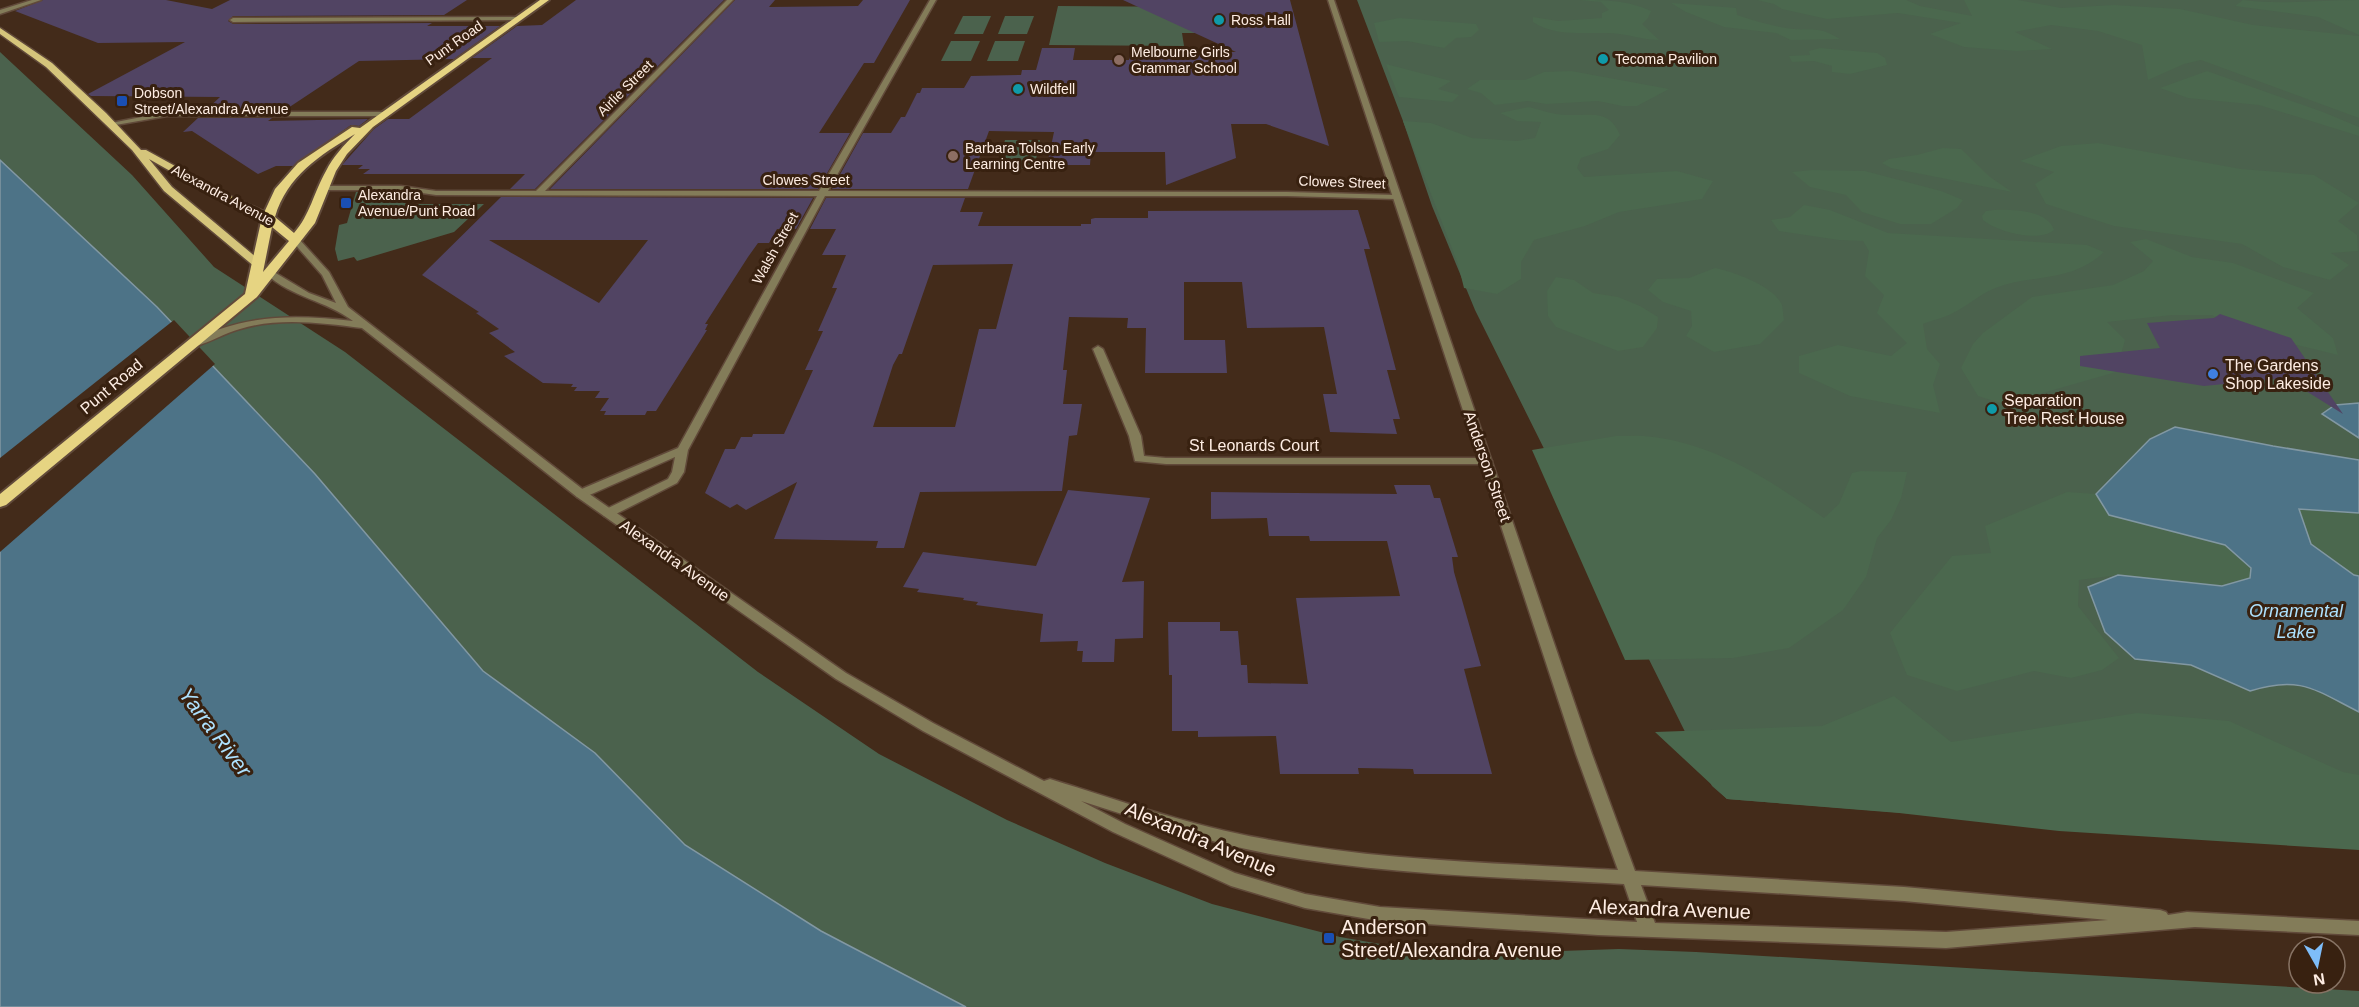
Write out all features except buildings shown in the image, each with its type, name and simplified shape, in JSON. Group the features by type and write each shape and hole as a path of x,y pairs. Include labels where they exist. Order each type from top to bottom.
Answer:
{"highway":[{"name":"Punt Road","path":"246,298 259,265 268,217 286,182 300,166 326,147 383,114 544,0"},
{"name":"Punt Road","path":"0,502 177,355 222,326 271,274 296,241 313,216 331,171 343,152 383,114"},
{"name":"Alexandra Avenue","path":"268,217 296,241"},
{"name":"Alexandra Avenue","path":"259,265 271,274"}],"main road":[{"name":"Alexandra Avenue","path":"0,30 49,66 135,148 168,189 259,265"},
{"name":"Alexandra Avenue","path":"135,148 220,195 268,217"}],"street":[{"path":"0,12 38,0"},
{"name":"Airlie Street","path":"539,192 730,0"},
{"name":"Walsh Street","path":"608,513 673,481 678,472 682,450 822,193 933,0"},
{"name":"Anderson Street","path":"1330,0 1584,754 1650,930"},
{"path":"233,20 517,19"},
{"path":"110,124 167,114 383,114"},
{"name":"Clowes Street","path":"324,188 411,189 436,193 1395,193"},
{"name":"Alexandra Avenue","path":"296,241 326,274 344,309"},
{"name":"Alexandra Avenue","path":"271,274 306,295 344,309 581,494 841,676 928,727 1119,828 1232,879 1336,908 1411,918 1650,930 1946,940 2193,920"},
{"path":"222,326 283,318 364,326"},
{"name":"St Leonards Court","path":"1098,349 1135,436 1139,459 1166,461 1486,461"},
{"path":"581,494 682,450"},
{"name":"Alexandra Avenue","path":"1028,779 1199,831 1324,856 1376,862 1921,895 2193,920 2359,928"}],"green space":[{"path":"1357,0 2359,0 2359,849 1727,799 1712,786 1475,310 1432,206 1403,121"},
{"path":"1580,0 1625,3 1651,11 1642,24 1659,40 1615,33 1554,31 1533,22 1533,17 1558,21 1602,18 1602,13 1609,10 1601,2"},
{"path":"1757,0 1906,0 1920,6 1972,16 1964,0 2018,0 2061,8 2114,5 2180,9 2253,25 2359,36 2359,118 2201,60 2184,64 2148,80 2142,45 2098,31 2051,25 2015,32 2052,49 2017,51 1964,47 1930,34 1961,23 1898,13 1827,19 1782,9 1774,4"},
{"path":"2243,0 2286,2 2359,0 2359,35 2318,17 2235,6"},
{"path":"1671,3 1736,8 1737,15 1758,22 1787,28 1822,31 1840,39 1791,40 1776,33 1724,27 1686,12"},
{"path":"1058,6 1210,7 1214,33 1182,33 1184,46 1049,45"},
{"path":"963,16 991,16 983,34 954,34"},
{"path":"1005,16 1034,16 1027,34 998,34"},
{"path":"1399,18 1476,24 1479,30 1471,37 1456,38 1444,48 1407,41 1379,42 1374,23"},
{"path":"951,41 980,41 971,61 941,61"},
{"path":"995,41 1025,41 1018,61 987,61"},
{"path":"1820,48 1877,53 1885,58 1887,65 1850,74 1832,72 1832,66 1814,61 1792,62 1789,56 1810,55 1809,51"},
{"path":"0,52 132,175 214,267 345,352 758,672 879,754 1007,820 1105,863 1212,904 1340,937 1444,955 1619,949 1696,952 2287,987 2287,995 2347,995 2347,990 2359,991 2359,1007 966,1007 821,931 685,845 595,753 483,671 315,474 157,307 0,160"},
{"path":"1386,64 1451,81 1438,89 1459,95 1452,102 1399,97"},
{"path":"1571,71 1669,89 1637,106 1622,106 1598,101 1546,104 1528,101 1495,105 1481,93 1467,89 1480,80 1525,80 1544,72"},
{"path":"2207,71 2359,127 2359,136 2259,105 2188,98 2160,88"},
{"path":"1529,107 1562,115 1598,115 1616,126 1620,135 1608,149 1581,158 1577,168 1584,177 1677,171 1713,181 1702,199 1619,212 1585,226 1534,240 1521,262 1521,279 1497,294 1464,288 1458,264 1403,121 1431,123 1472,138 1517,141 1535,138 1541,122 1517,121 1500,113"},
{"path":"1005,140 1040,140 1034,169 997,169"},
{"path":"2098,143 2241,169 2314,175 2359,203 2338,221 2357,235 2358,251 2331,253 2349,265 2330,280 2283,267 2242,244 2114,226 2046,204 2035,184 2054,172 2020,161 2061,146"},
{"path":"1943,148 1961,149 1990,177 2012,192 1891,168 1882,163 1889,159"},
{"path":"1865,171 1941,191 1963,200 1957,208 1931,224 1900,224 1862,212 1846,195 1810,187 1792,172"},
{"path":"356,192 397,192 402,194 403,201 410,204 484,204 454,232 357,261 354,257 338,261 335,249 339,225 347,223"},
{"path":"1804,205 1830,210 1888,233 2087,245 2104,252 2091,262 2064,274 2022,281 1993,289 1950,315 1923,324 1927,349 1940,364 1933,385 1940,413 1850,396 1799,373 1799,356 1838,345 1891,356 1907,343 1877,313 1884,295 1865,276 1869,251 1863,241 1839,240 1779,231 1771,220 1790,217"},
{"path":"1986,211 2028,212 2037,215 2050,223 2054,230 2039,236 2008,232 1983,220 1982,216"},
{"path":"2146,239 2192,257 2233,263 2314,293 2297,308 2333,338 2338,355 2237,330 2212,315 2172,315 2107,322 2125,340 2116,372 2004,404 1978,396 1961,368 1973,344 1983,333 2032,297 2113,285 2144,271 2153,261 2130,242"},
{"path":"1715,268 1742,276 1762,286 1778,298 1782,305 1784,320 1760,344 1714,352 1686,336 1692,326 1691,311 1663,302 1648,290 1657,279 1689,278"},
{"path":"1556,277 1574,280 1593,293 1618,297 1640,306 1658,317 1657,328 1643,347 1618,351 1556,327 1548,316 1547,291"},
{"path":"1616,436 1648,436 1677,441 1722,456 1764,478 1824,518 1839,504 1852,473 1861,471 1907,472 1901,498 1891,520 1877,538 1866,577 1843,610 1789,648 1733,658 1625,660 1532,450"},
{"path":"2067,492 2096,494 2109,515 2225,545 2251,568 2250,579 2222,586 2118,575 2079,580 2078,606 2119,658 2102,670 2071,678 2034,671 1957,691 1907,675 1890,633 1952,556 1991,553 1985,526"},
{"path":"2299,508 2359,513 2359,576 2354,575 2311,544"},
{"path":"1894,696 1951,742 2137,713 2229,721 2343,772 2359,775 2359,850 2059,831 1899,813 1727,799 1655,732 1822,726"}],"water":[{"name":"Yarra River","path":"0,160 157,307 315,474 483,671 595,753 685,845 821,931 966,1007 0,1007"},
{"path":"2359,403 2359,438 2322,414 2335,405"},
{"name":"Ornamental Lake","path":"2175,427 2359,460 2359,513 2299,509 2311,544 2354,575 2359,576 2359,712 2307,687 2282,684 2250,691 2191,665 2135,659 2105,632 2088,587 2118,575 2222,586 2250,578 2251,568 2225,545 2109,515 2096,494 2150,439"}],"pier":[{"path":"174,320 215,364 0,552 0,458"}],"place":[{"name":"Ross Hall","path":"1219,20"},
{"name":"Tecoma Pavilion","path":"1603,59"},
{"name":"Melbourne Girls Grammar School","path":"1119,60"},
{"name":"Wildfell","path":"1018,89"},
{"name":"Dobson Street/Alexandra Avenue","path":"122,101"},
{"name":"Barbara Tolson Early Learning Centre","path":"953,156"},
{"name":"Alexandra Avenue/Punt Road","path":"346,203"},
{"name":"The Gardens Shop Lakeside","path":"2213,374"},
{"name":"Separation Tree Rest House","path":"1992,409"},
{"name":"Anderson Street/Alexandra Avenue","path":"1329,938"}]}
